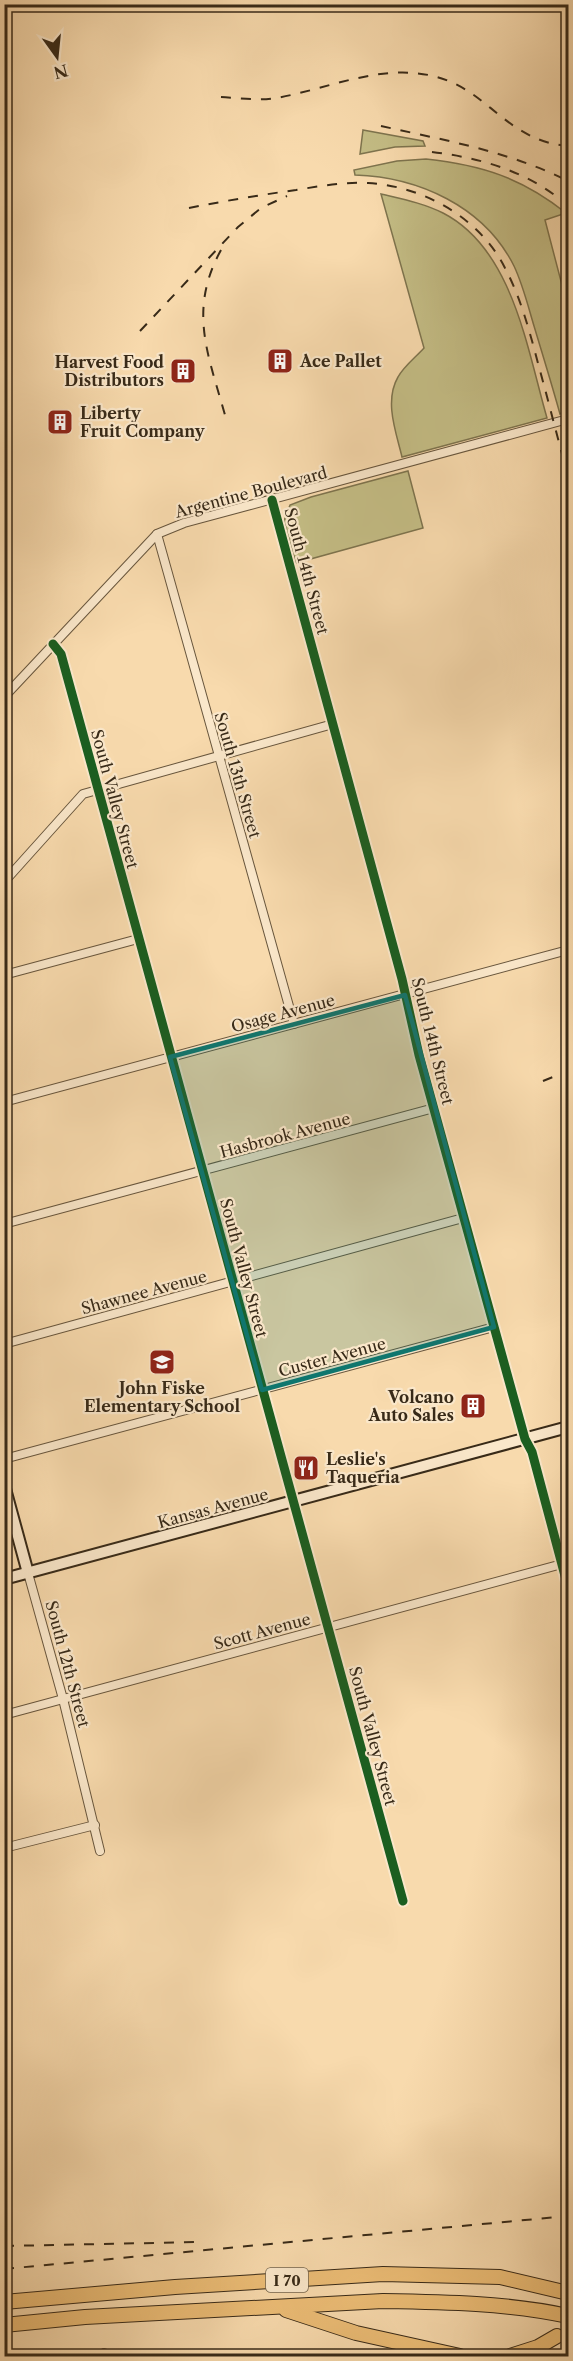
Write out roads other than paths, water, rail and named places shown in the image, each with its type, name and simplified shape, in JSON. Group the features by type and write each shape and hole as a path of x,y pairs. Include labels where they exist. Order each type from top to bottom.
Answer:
{"highway":[{"name":"I 70","path":"4,2302 174,2287 383,2274 500,2277 568,2293"},
{"name":"I 70","path":"4,2325 85,2317 425,2301 535,2309 568,2316"},
{"path":"278,2307 356,2332 460,2356"},
{"path":"510,2356 538,2347 557,2336"}],"main road":[{"name":"Kansas Avenue","path":"4,1579 568,1427"},
{"name":"South 12th Street","path":"4,1485 28,1573"}],"street":[{"name":"Argentine Boulevard","path":"4,697 157,534 184,523 568,419"},
{"name":"South 14th Street","path":"272,500 463,1218 525,1440 532,1452 568,1587"},
{"name":"South 13th Street","path":"157,534 294,1023"},
{"name":"South Valley Street","path":"53,644 61,654 96,789 403,1901"},
{"path":"4,882 83,794 333,724"},
{"path":"4,975 138,939"},
{"name":"Osage Avenue","path":"4,1102 568,950"},
{"name":"Hasbrook Avenue","path":"4,1224 434,1108"},
{"name":"Shawnee Avenue","path":"4,1344 463,1218"},
{"name":"Custer Avenue","path":"4,1459 494,1327"},
{"name":"Scott Avenue","path":"4,1715 562,1564"},
{"name":"South 12th Street","path":"28,1573 63,1699 100,1851"},
{"path":"4,1848 95,1825"}],"railway":[{"path":"221,97 269,99 356,78 416,73 437,77 455,84 529,135 547,142 568,146"},
{"path":"381,126 453,142 524,162 568,181"},
{"path":"432,152 469,158 504,168 538,184 568,206"},
{"path":"189,208 323,186 368,183 389,185 429,198 465,220 494,250 516,291 525,316 568,476"},
{"path":"140,331 238,227 261,208 287,196"},
{"path":"221,250 211,272 203,312 208,352 225,415"},
{"path":"543,1081 568,1071"},
{"path":"4,2269 568,2216"},
{"path":"4,2246 199,2242"}],"place":[{"name":"Ace Pallet","path":"280,361"},
{"name":"Harvest Food Distributors","path":"183,371"},
{"name":"Liberty Fruit Company","path":"60,422"},
{"name":"John Fiske Elementary School","path":"162,1362"},
{"name":"Volcano Auto Sales","path":"473,1406"},
{"name":"Leslie's Taqueria","path":"306,1468"}]}
